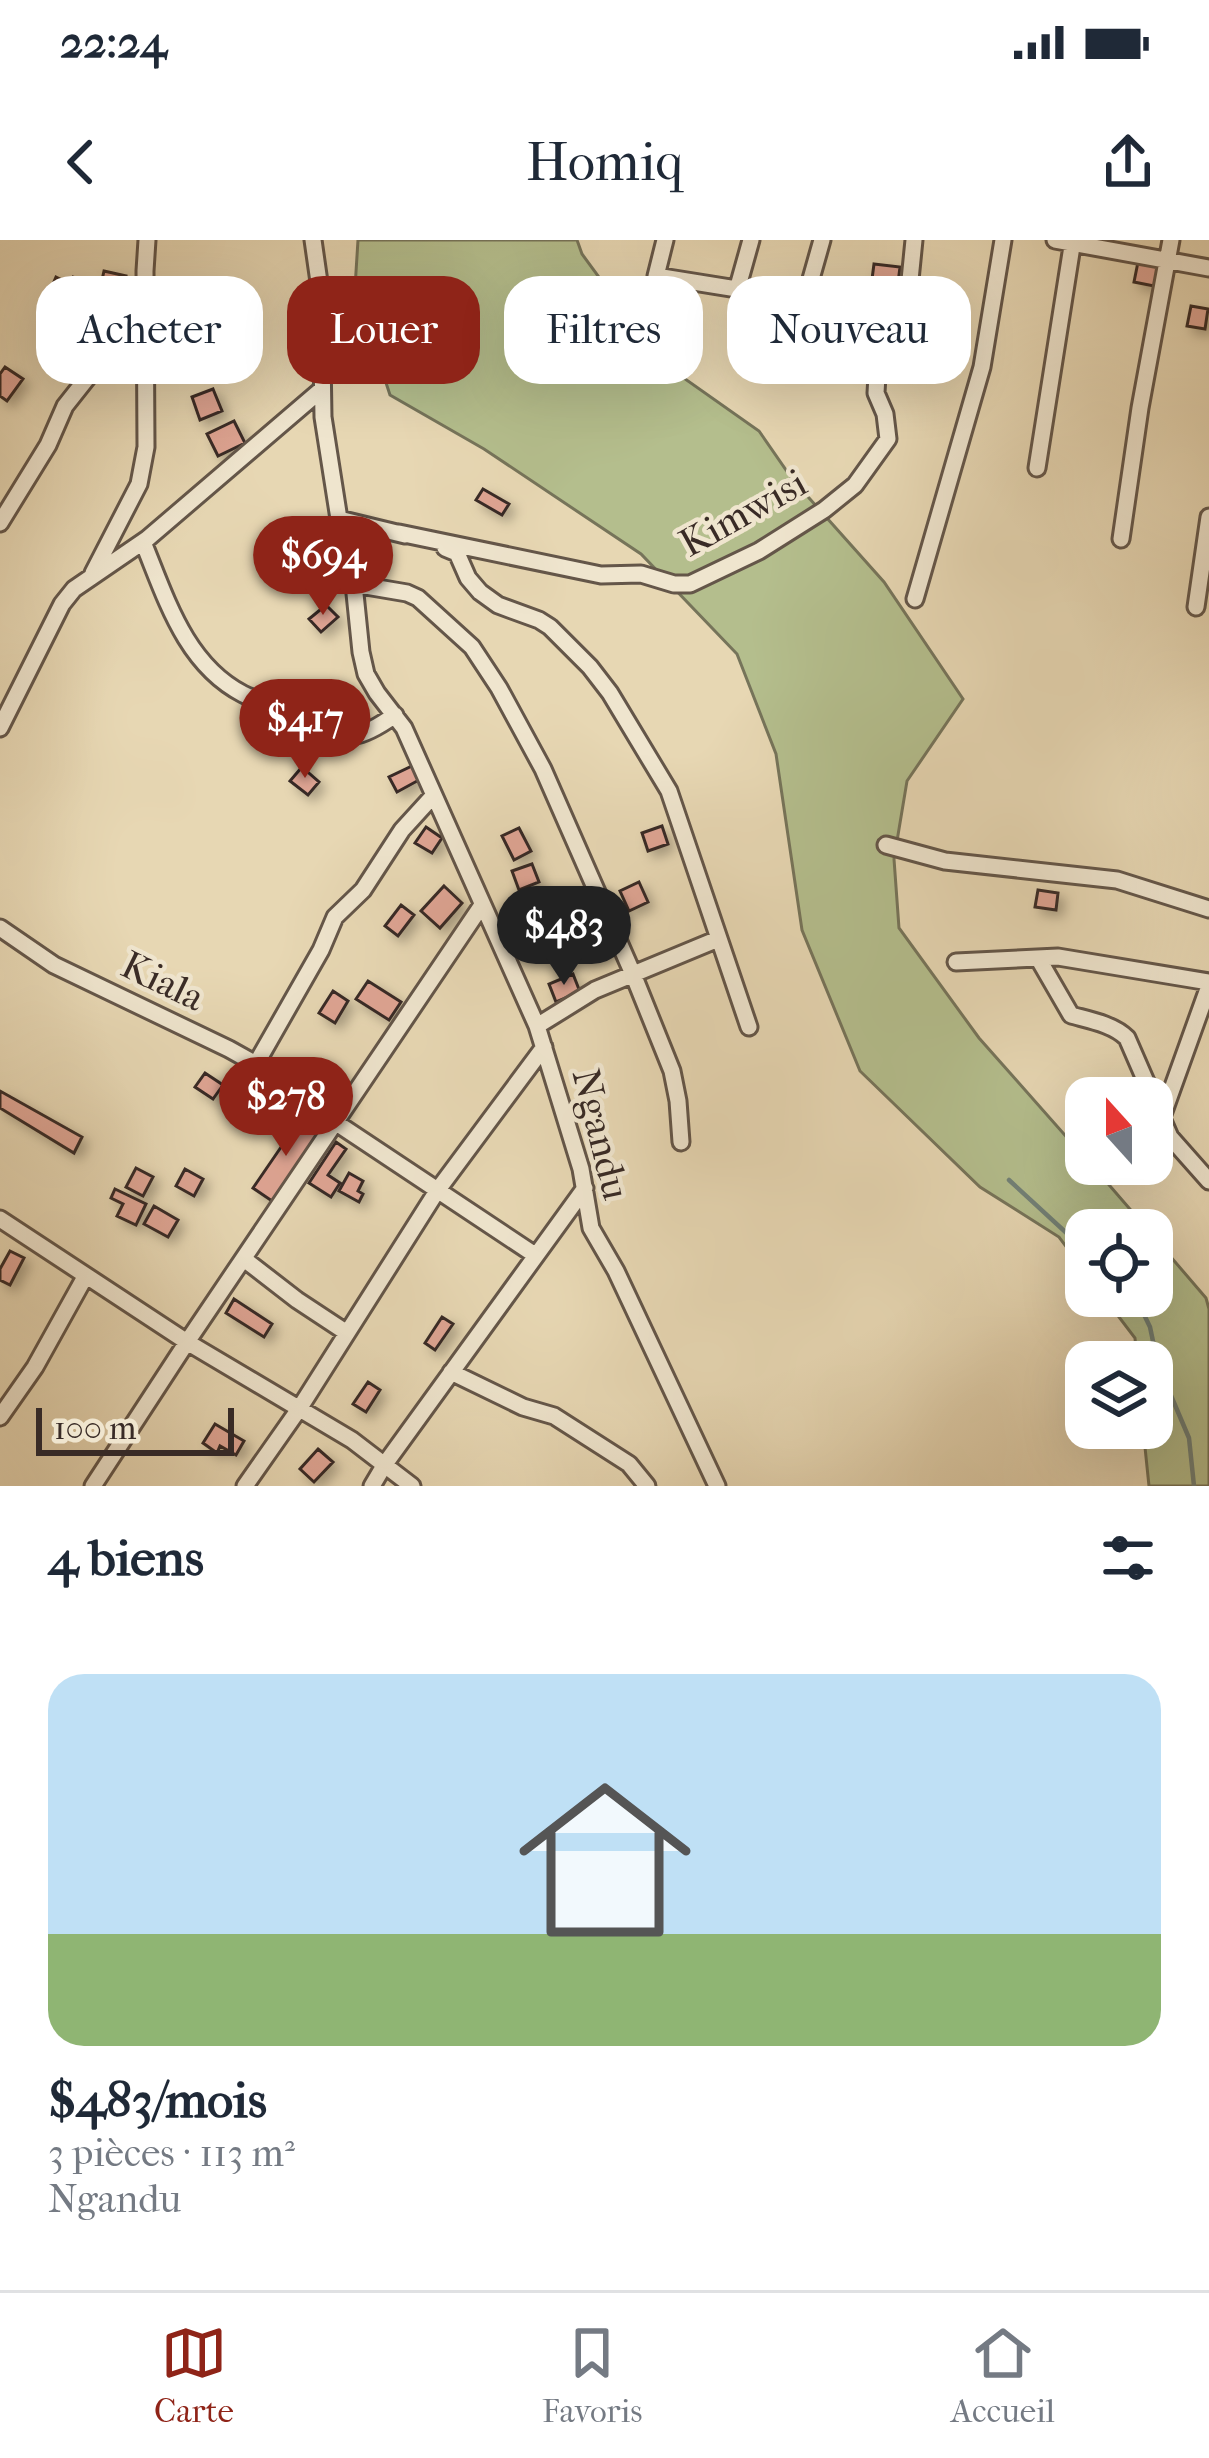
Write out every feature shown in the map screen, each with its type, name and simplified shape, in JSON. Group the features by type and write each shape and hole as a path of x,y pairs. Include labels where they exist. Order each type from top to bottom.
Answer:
{"street":[{"path":"146,276 147,240"},
{"name":"Ngandu","path":"314,240 321,296 323,417 366,674 404,728 537,1026 586,1188 591,1228 717,1486"},
{"path":"665,240 656,276 727,288"},
{"path":"741,276 751,240"},
{"path":"812,276 822,240"},
{"name":"Kimwisi","path":"910,276 914,240"},
{"path":"915,599 982,368 1003,240"},
{"path":"1121,539 1171,240"},
{"path":"1036,468 1067,241 1209,268"},
{"path":"0,523 48,445 65,406 82,384"},
{"path":"91,577 139,484 146,447 146,384"},
{"name":"Kimwisi","path":"399,533 601,575 641,574 690,584 727,568 824,510 855,485 888,439 876,384"},
{"path":"0,728 74,589 143,542 322,390"},
{"path":"1196,607 1209,517"},
{"path":"339,519 458,553 480,592 498,605 539,620 590,667 669,791 749,1027"},
{"path":"143,542 184,637 217,676 244,694 297,712 344,736 371,732 395,715"},
{"path":"354,584 418,598 472,647 499,688 543,769 672,1071 681,1142"},
{"path":"256,1064 314,965 335,917 363,890 402,830 433,796"},
{"path":"886,845 945,861 1117,880 1209,909"},
{"path":"93,1486 482,905"},
{"name":"Kiala","path":"0,928 54,965 256,1064 535,1255"},
{"path":"537,1026 595,990 718,939"},
{"path":"1037,958 1071,1015 1127,1038 1144,1077"},
{"path":"956,962 1066,958 1209,984 1173,1087"},
{"path":"245,1486 436,1191 544,1047"},
{"path":"1173,1140 1209,1181"},
{"path":"372,1486 586,1188"},
{"path":"0,1220 187,1342 352,1439 412,1486"},
{"path":"244,1259 347,1333"},
{"path":"0,1417 35,1367 85,1276"},
{"path":"451,1372 523,1407 554,1416 629,1465 647,1486"}],"green space":[{"path":"358,240 577,240 598,276 504,276 504,384 692,384 759,431 793,480 884,582 963,699 907,781 894,859 899,928 979,1038 1065,1135 1065,1185 1109,1185 1130,1209 1065,1209 1065,1245 980,1187 860,1071 802,930 776,754 737,654 641,554 484,449 390,395 386,384 480,384 480,276 356,276"},
{"path":"1173,1260 1206,1298 1209,1309 1209,1486 1149,1486 1145,1449 1173,1449 1173,1341 1135,1338 1119,1317 1173,1317"}],"building":[{"path":"1138,262 1158,266 1154,286 1134,282"},
{"path":"874,264 900,267 899,276 872,276"},
{"path":"1191,306 1208,309 1205,329 1187,326"},
{"path":"5,367 23,379 7,401 0,396 0,374"},
{"path":"213,389 222,411 200,420 192,397"},
{"path":"234,421 245,443 218,456 207,434"},
{"path":"483,489 509,504 502,515 476,500"},
{"path":"326,605 338,617 321,632 309,619"},
{"path":"412,766 419,780 397,792 389,777"},
{"path":"302,767 319,782 308,795 290,781"},
{"path":"662,826 668,844 648,851 642,833"},
{"path":"426,827 442,838 432,853 415,843"},
{"path":"519,828 531,851 514,860 502,836"},
{"path":"532,864 539,882 519,890 512,871"},
{"path":"639,882 648,902 629,911 620,891"},
{"path":"444,886 462,903 440,928 421,911"},
{"path":"1038,890 1058,893 1056,910 1035,907"},
{"path":"401,905 414,915 398,936 385,926"},
{"path":"573,974 580,992 556,1002 549,984"},
{"path":"368,981 401,1002 389,1020 356,999"},
{"path":"333,991 348,1001 335,1023 319,1013"},
{"path":"205,1073 223,1085 213,1099 195,1087"},
{"path":"240,1076 260,1088 250,1105 230,1093"},
{"path":"0,1091 82,1137 74,1153 0,1108"},
{"path":"301,1118 320,1131 272,1201 253,1188"},
{"path":"336,1142 346,1149 328,1175 340,1183 331,1197 309,1183"},
{"path":"136,1168 153,1177 143,1196 126,1187"},
{"path":"185,1169 203,1179 194,1196 176,1186"},
{"path":"349,1173 363,1181 359,1202 339,1191"},
{"path":"115,1189 146,1204 136,1225 117,1216 123,1204 111,1198"},
{"path":"154,1206 178,1220 168,1237 144,1224"},
{"path":"10,1251 24,1258 10,1285 0,1280 0,1269"},
{"path":"234,1299 272,1324 264,1337 226,1313"},
{"path":"442,1317 453,1324 435,1350 425,1343"},
{"path":"368,1382 380,1390 366,1412 353,1404"},
{"path":"215,1424 244,1441 236,1455 220,1446 217,1453 203,1443"},
{"path":"318,1449 333,1462 314,1482 300,1469"}],"waterway":[{"path":"1009,1180 1065,1232"},
{"path":"1145,1317 1158,1365 1189,1438 1194,1486"}]}
